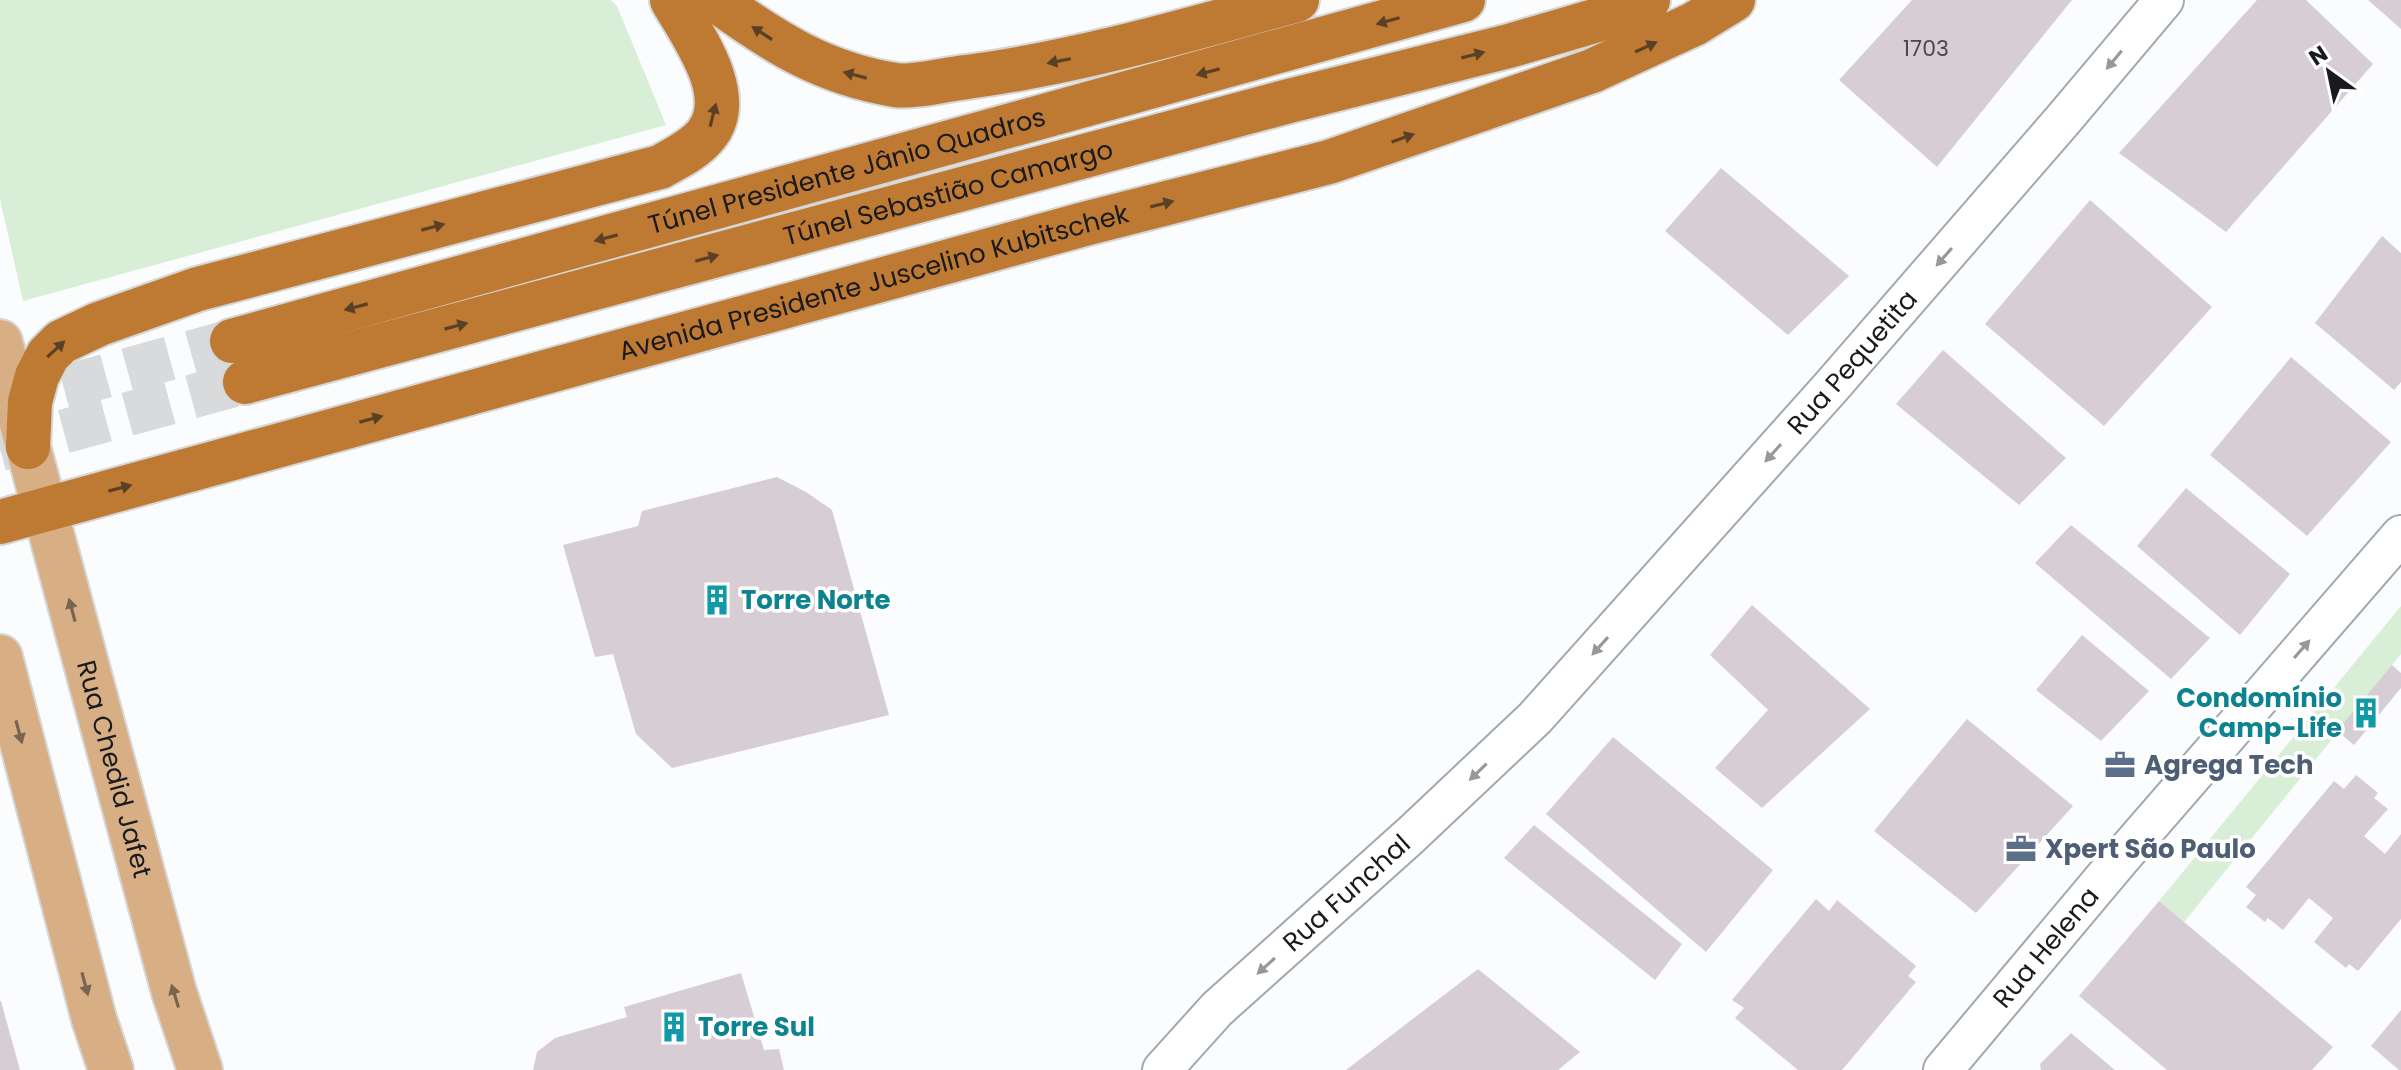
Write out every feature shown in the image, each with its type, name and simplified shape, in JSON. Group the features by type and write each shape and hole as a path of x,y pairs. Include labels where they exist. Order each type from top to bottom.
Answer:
{"highway":[{"path":"30,456 30,402 37,376 48,355 61,342 99,324 198,289 660,167 690,149 707,135 715,117 717,92 707,63 672,0"},
{"path":"716,0 764,35 812,61 850,75 899,86 1000,72 1105,52 1297,0"},
{"name":"Túnel Presidente Jânio Quadros","path":"232,341 1463,0"},
{"name":"Túnel Sebastião Camargo","path":"245,382 1289,101 1509,46 1615,15 1648,0"},
{"name":"Avenida Presidente Juscelino Kubitschek","path":"0,522 1088,223 1329,162 1592,71 1694,24 1733,0"}],"main road":[{"name":"Rua Chedid Jafet","path":"0,342 174,992 200,1070"},
{"path":"0,657 94,1019 111,1070"}],"street":[{"path":"1105,52 1226,0"},
{"name":"Rua Pequetita","path":"1535,718 1831,387 2164,0"},
{"name":"Rua Helena","path":"1943,1070 2120,859 2401,535"},
{"name":"Rua Funchal","path":"1162,1070 1217,1009 1411,835 1535,718"}],"green space":[{"path":"0,0 611,0 617,6 666,125 23,301 0,199"},
{"path":"2401,606 2401,654 2184,922 2159,901"}],"building":[{"path":"1912,0 2072,0 1937,167 1839,80"},
{"path":"2257,0 2306,0 2373,64 2226,232 2119,153"},
{"path":"2368,0 2401,0 2401,29"},
{"path":"1721,168 1849,276 1788,335 1665,231"},
{"path":"2090,200 2212,307 2104,426 1985,324"},
{"path":"2382,236 2401,253 2401,382 2394,390 2315,323"},
{"path":"1943,350 2066,458 2019,505 1896,404"},
{"path":"2291,357 2391,442 2307,536 2210,455"},
{"name":"Torre Norte","path":"777,477 832,510 889,715 672,768 636,734 613,654 595,657 563,545 638,526 642,511"},
{"path":"2186,488 2290,574 2240,635 2137,546"},
{"path":"2071,525 2210,638 2171,679 2035,563"},
{"path":"1752,605 1870,709 1762,808 1715,768 1768,710 1710,655"},
{"path":"2082,635 2149,691 2101,741 2036,690"},
{"name":"Condomínio Camp-Life","path":"2392,665 2401,673 2401,688 2354,745 2337,731"},
{"path":"1967,719 2073,806 1976,913 1874,831"},
{"path":"1613,737 1773,870 1706,952 1546,814"},
{"path":"2356,775 2378,793 2374,798 2388,809 2364,836 2385,854 2401,834 2401,919 2358,971 2349,964 2346,968 2314,942 2333,918 2309,898 2283,930 2268,918 2265,922 2246,907 2256,895 2246,887 2334,781 2344,789"},
{"path":"1534,825 1682,944 1655,980 1504,858"},
{"path":"1816,899 1829,911 1837,900 1916,966 1908,976 1916,982 1842,1070 1798,1070 1735,1018 1744,1008 1732,1000"},
{"path":"2159,901 2333,1047 2312,1070 2167,1070 2079,996"},
{"path":"1478,969 1580,1052 1558,1070 1346,1070"},
{"name":"Torre Sul","path":"741,973 764,1050 779,1049 784,1070 533,1070 537,1052 555,1038 627,1017 624,1007"},
{"path":"1,1001 20,1070 0,1070"},
{"path":"2401,1010 2401,1070 2399,1070 2371,1046"},
{"path":"2071,1033 2115,1070 2041,1070 2040,1064"}],"tunnel":[{"path":"0,405 232,341"},
{"path":"0,449 245,382"}],"place":[{"name":"Torre Norte","path":"717,600"},
{"name":"Condomínio Camp-Life","path":"2366,713"},
{"name":"Agrega Tech","path":"2120,765"},
{"name":"Xpert São Paulo","path":"2021,849"},
{"name":"Torre Sul","path":"674,1027"}]}
